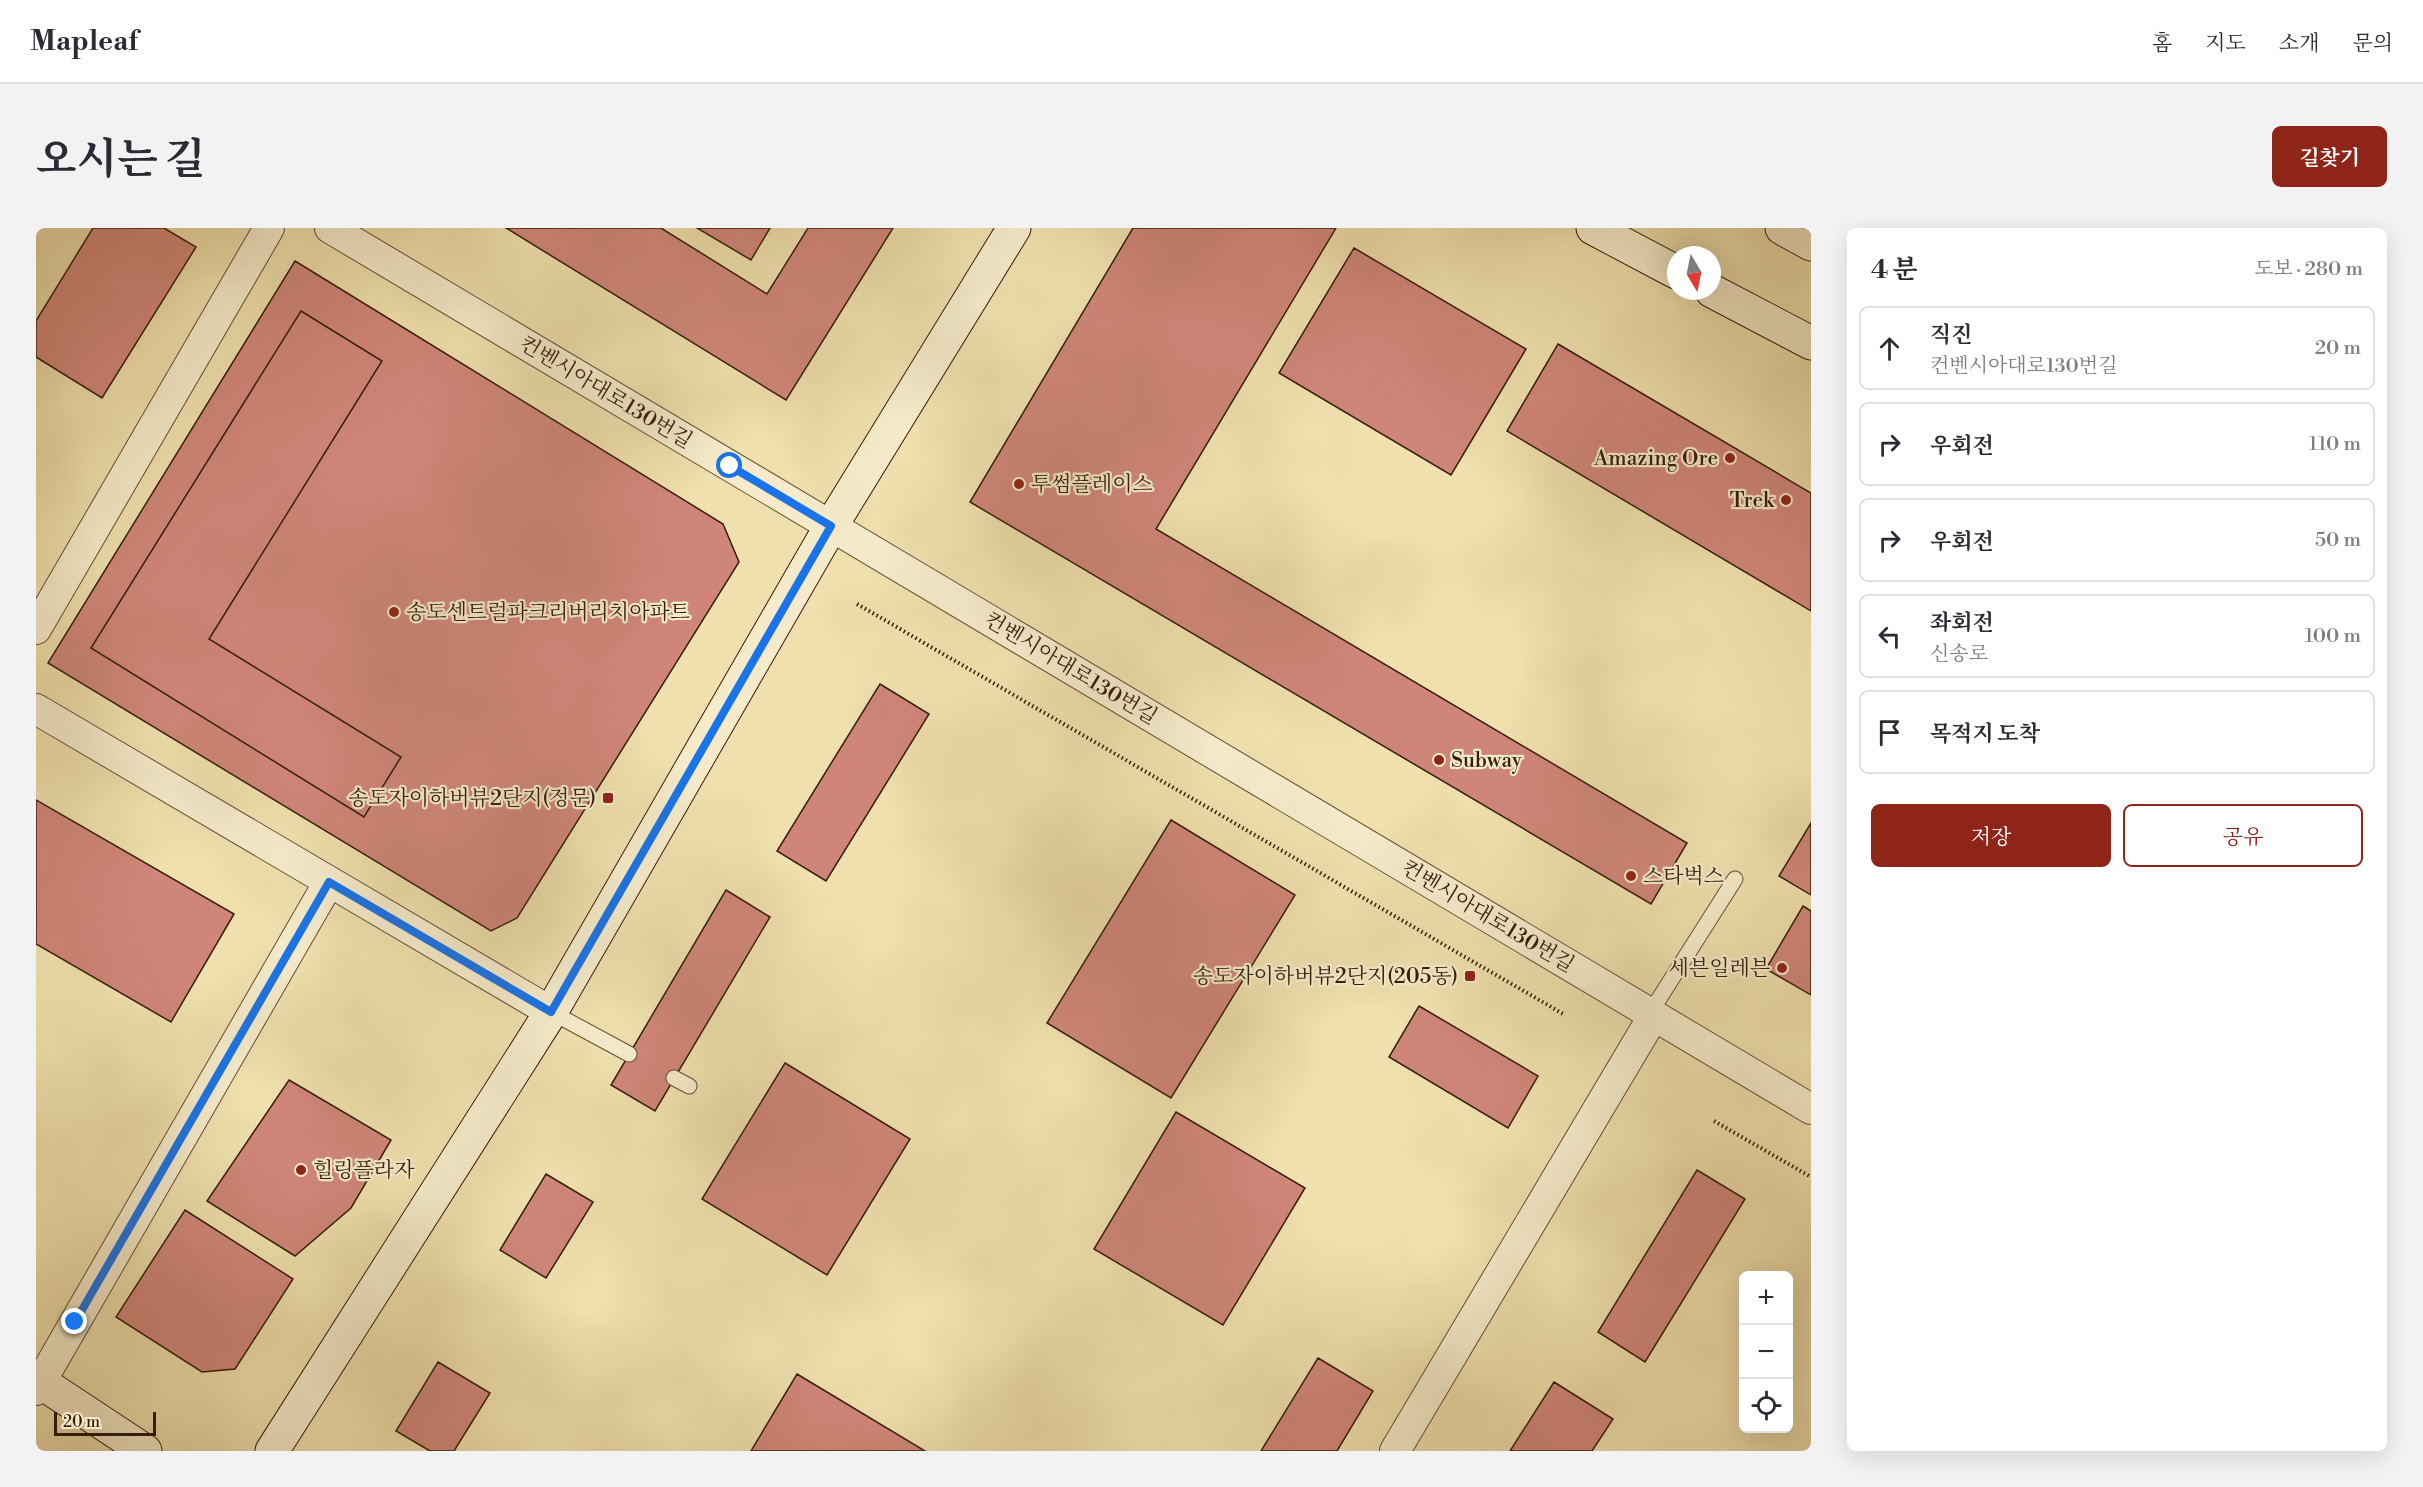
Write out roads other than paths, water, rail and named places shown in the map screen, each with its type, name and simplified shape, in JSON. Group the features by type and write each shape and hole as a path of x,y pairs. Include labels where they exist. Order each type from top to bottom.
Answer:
{"street":[{"path":"36,629 269,228"},
{"name":"컨벤시아대로130번길","path":"330,228 1811,1108"},
{"path":"272,1451 551,1012 831,526 1014,228"},
{"path":"1593,228 1667,267"},
{"path":"1782,228 1811,244"},
{"path":"1721,296 1811,343"},
{"path":"36,710 551,1012"},
{"path":"145,1451 38,1384 329,882"},
{"path":"1395,1451 1652,1014"}],"lane":[{"path":"1652,1014 1735,879"},
{"path":"551,1012 629,1054"},
{"path":"674,1078 689,1086"}],"place":[{"name":"Amazing Ore","path":"1730,458"},
{"name":"투썸플레이스","path":"1019,484"},
{"name":"Trek","path":"1786,500"},
{"name":"송도센트럴파크리버리치아파트","path":"394,612"},
{"name":"Subway","path":"1439,760"},
{"name":"송도자이하버뷰2단지(정문)","path":"608,798"},
{"name":"스타벅스","path":"1631,876"},
{"name":"세븐일레븐","path":"1782,968"},
{"name":"송도자이하버뷰2단지(205동)","path":"1470,976"},
{"name":"힐링플라자","path":"301,1170"}]}
